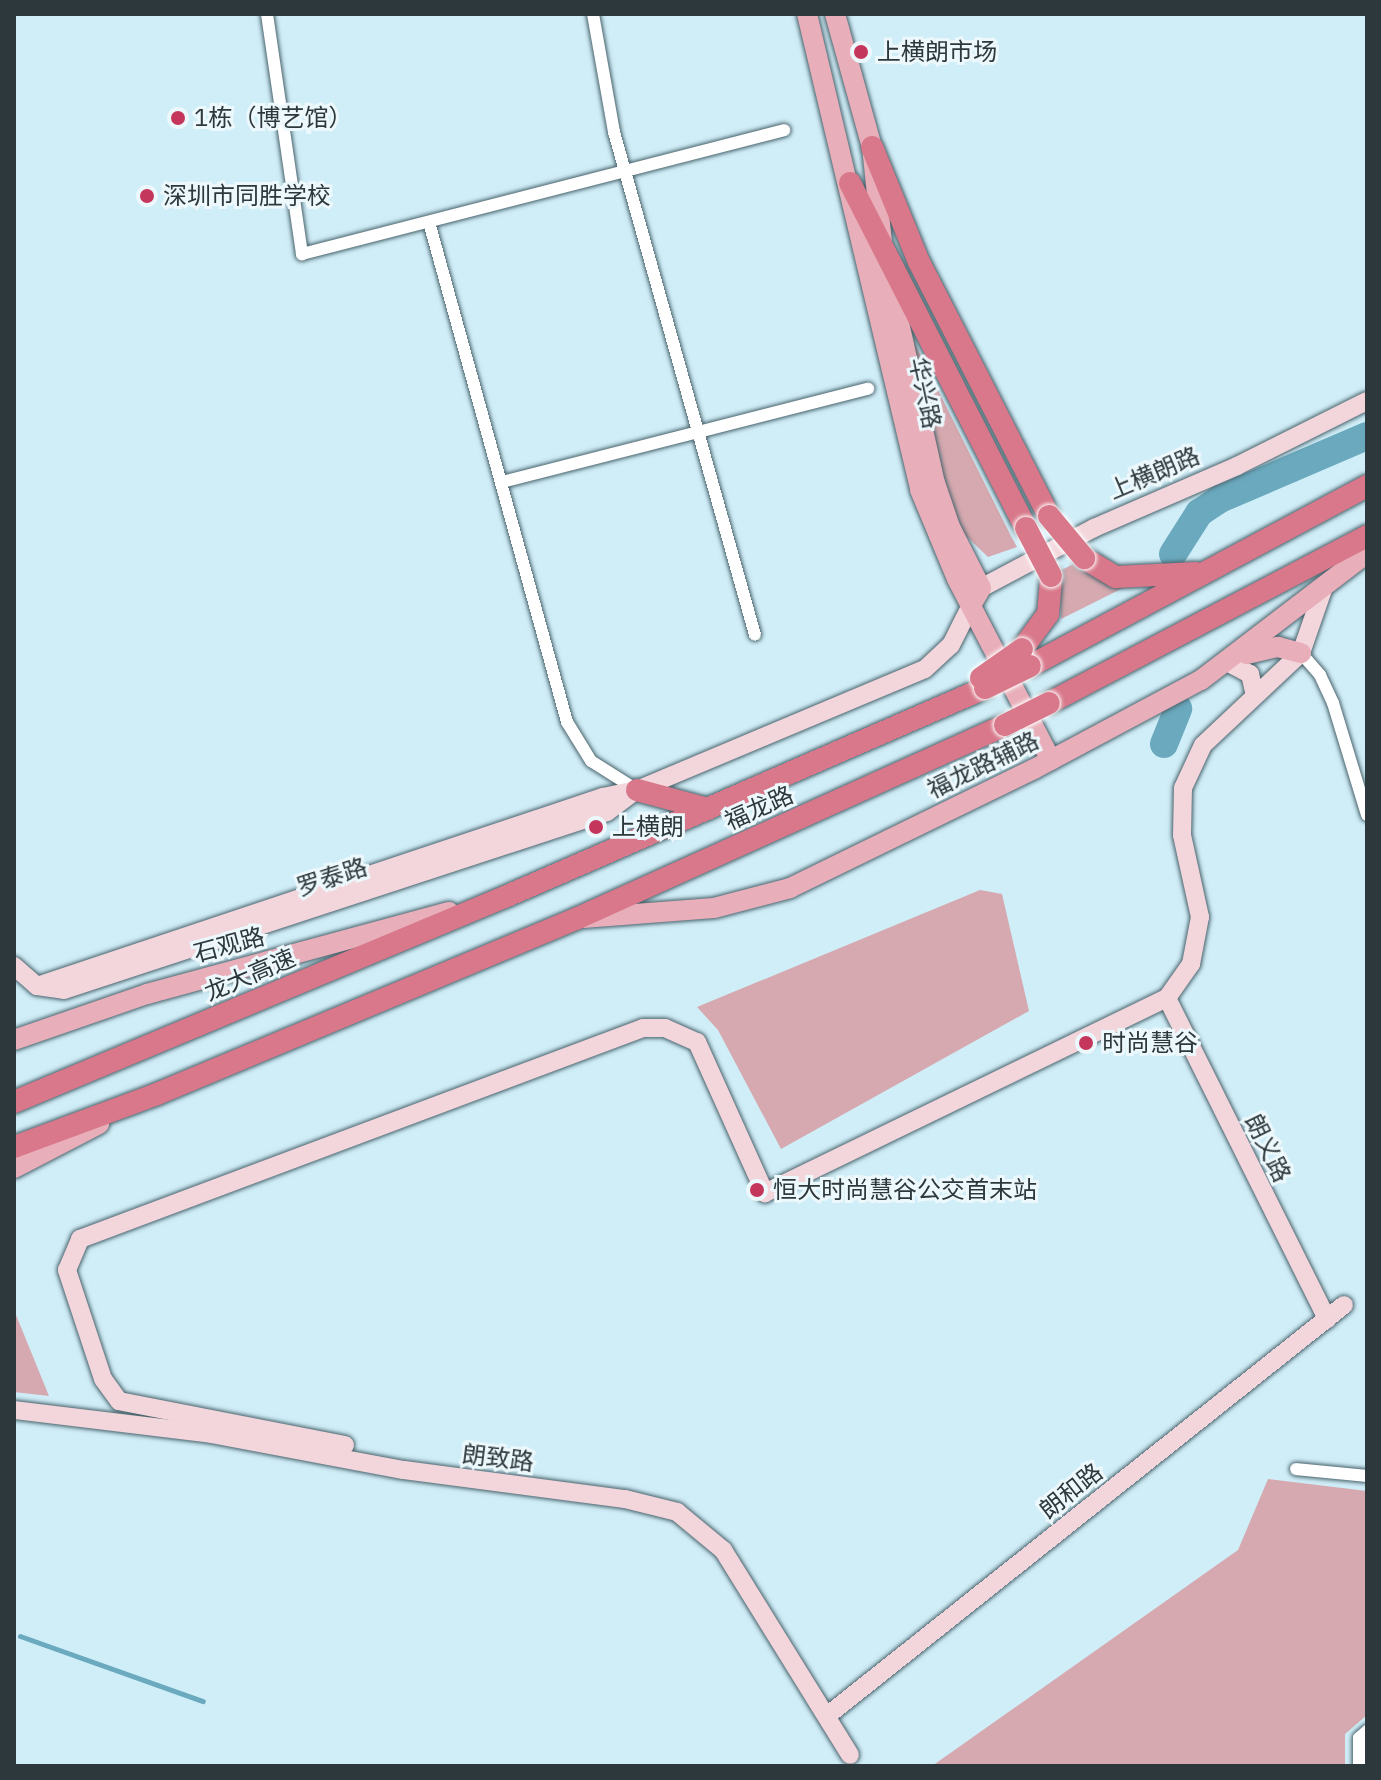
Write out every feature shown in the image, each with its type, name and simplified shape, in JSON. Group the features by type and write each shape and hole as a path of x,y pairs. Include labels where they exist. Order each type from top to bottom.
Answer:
{"highway":[{"path":"872,147 913,251 1049,516 1097,569 1129,578 1205,572"},
{"path":"850,183 1051,576 1048,614 1026,657"},
{"name":"福龙路","path":"507,896 940,705 1026,657 1205,572 1367,486"},
{"name":"福龙路","path":"157,1094 578,918 1005,725 1367,536"},
{"path":"637,790 708,809"},
{"name":"龙大高速","path":"14,1102 507,896"},
{"path":"14,1147 157,1094"}],"main road":[{"name":"华兴路","path":"807,14 850,183 920,490 976,597 1051,760"},
{"name":"华兴路","path":"835,14 872,147 883,251 935,483 976,597"},
{"name":"福龙路辅路","path":"578,918 699,910 763,898 1051,760 1229,663 1328,581 1367,553"},
{"path":"1229,663 1264,648 1301,653"},
{"name":"石观路","path":"14,1040 147,994 507,896"},
{"path":"14,1168 157,1094"}],"street":[{"path":"267,14 302,254 625,167 784,130"},
{"path":"593,14 625,167 755,635"},
{"path":"429,222 567,722 591,761 637,790"},
{"path":"502,482 868,389"},
{"name":"上横朗路","path":"976,597 1094,528 1237,466 1367,401"},
{"path":"345,1445 119,1401 103,1379 67,1270 80,1239 643,1028 665,1028 697,1042 765,1193 1167,998 1191,964 1200,917 1182,835 1183,788 1203,745 1301,653 1316,603 1328,581"},
{"name":"罗泰路","path":"14,966 37,986 603,797 637,790 925,669 951,645 976,597"},
{"path":"1301,653 1320,675 1333,703 1367,815"},
{"path":"1229,663 1250,674 1255,695"},
{"name":"朗义路","path":"1167,998 1327,1319"},
{"name":"朗和路","path":"828,1715 1344,1305"},
{"name":"朗致路","path":"14,1410 211,1434 404,1470 637,1501 677,1512 723,1550 850,1755"},
{"path":"1296,1469 1367,1476"},
{"path":"1359,1766 1359,1738 1367,1731"}],"shaded area":[{"path":"912,338 1017,547 988,557 965,535 948,496"},
{"path":"1077,562 1123,588 1061,619 1060,571"},
{"path":"980,890 1002,894 1029,1011 781,1149 718,1030 697,1007"},
{"path":"14,1310 49,1396 14,1392"},
{"path":"1268,1479 1367,1491 1367,1715 1345,1734 1345,1766 932,1766 1238,1550"}],"waterway":[{"path":"1173,554 1199,513 1220,499 1367,436"},
{"path":"1164,744 1178,709"},
{"path":"20,1636 203,1701"}],"place":[{"name":"上横朗市场","path":"861,52"},
{"name":"1栋（博艺馆）","path":"178,118"},
{"name":"深圳市同胜学校","path":"147,196"},
{"name":"上横朗","path":"596,827"},
{"name":"时尚慧谷","path":"1086,1043"},
{"name":"恒大时尚慧谷公交首末站","path":"757,1190"}]}
